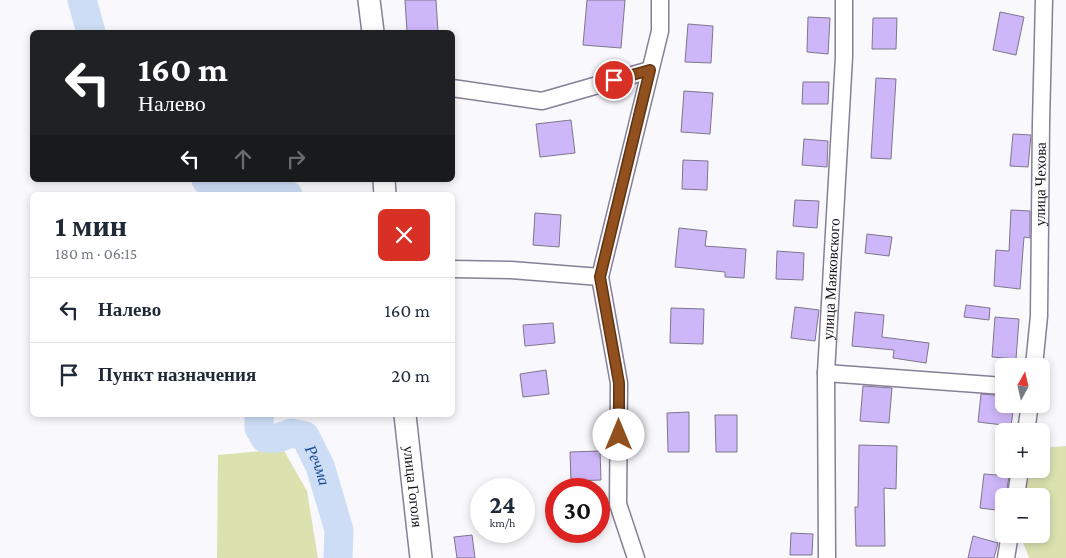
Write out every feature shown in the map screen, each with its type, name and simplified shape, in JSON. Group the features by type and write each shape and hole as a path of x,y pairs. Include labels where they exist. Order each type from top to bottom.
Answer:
{"street":[{"path":"369,0 373,30"},
{"path":"636,558 618,504 619,383 600,277 660,31 660,0"},
{"name":"улица Маяковского","path":"827,558 826,373 844,57 844,0"},
{"name":"улица Чехова","path":"1035,358 1039,316 1044,0"},
{"path":"455,88 542,101 650,70"},
{"path":"455,269 512,270 600,277"},
{"path":"826,373 995,385"},
{"name":"улица Гоголя","path":"405,417 421,558"},
{"path":"1006,558 1008,543"}],"green space":[{"path":"1066,446 1066,558 1029,558 1023,543 1050,543 1050,488 1021,488 1022,478 1050,478 1050,447"},
{"path":"283,449 307,491 318,558 217,558 218,455"}],"building":[{"path":"405,0 436,0 438,30 407,30"},
{"path":"587,0 625,0 621,48 583,45"},
{"path":"1000,12 1024,17 1016,55 993,50"},
{"path":"808,17 830,18 828,54 807,52"},
{"path":"873,18 897,18 896,49 872,49"},
{"path":"688,24 713,26 711,63 685,62"},
{"path":"876,78 896,79 891,159 871,158"},
{"path":"803,82 829,82 828,104 802,104"},
{"path":"684,91 713,93 710,134 681,132"},
{"path":"571,120 575,153 540,157 536,124"},
{"path":"1013,134 1031,135 1028,167 1010,166"},
{"path":"804,139 828,141 827,167 802,165"},
{"path":"683,160 708,161 707,190 682,189"},
{"path":"795,200 819,201 817,228 793,226"},
{"path":"1011,210 1030,211 1030,238 1024,237 1020,289 994,286 996,250 1009,251"},
{"path":"535,213 561,215 559,247 533,245"},
{"path":"679,228 707,231 705,246 746,249 744,278 725,277 725,272 675,267"},
{"path":"867,234 892,237 889,256 865,253"},
{"path":"777,251 804,253 803,280 776,279"},
{"path":"966,305 990,308 989,320 964,317"},
{"path":"795,307 819,310 815,341 791,338"},
{"path":"671,308 704,309 703,344 670,343"},
{"path":"855,312 884,315 882,337 929,343 926,363 893,358 894,350 852,346"},
{"path":"995,317 1019,319 1016,358 992,357"},
{"path":"553,323 555,343 525,346 523,325"},
{"path":"546,370 549,394 523,397 520,374"},
{"path":"863,386 892,388 889,423 860,421"},
{"path":"981,394 995,395 995,413 1013,413 1011,423 995,424 978,422"},
{"path":"689,412 689,452 668,452 667,413"},
{"path":"715,415 737,415 737,452 716,452"},
{"path":"859,445 897,446 896,489 884,488 885,546 856,546 855,507 858,507"},
{"path":"600,451 601,478 571,478 570,452"},
{"path":"984,474 995,475 995,478 1009,478 1007,488 995,488 995,510 980,508"},
{"path":"791,533 813,534 812,555 790,555"},
{"path":"470,535 470,543 473,543 475,558 457,558 454,537"},
{"path":"973,536 998,543 994,558 968,558"}],"waterway":[{"name":"Речма","path":"82,0 90,30"},
{"name":"Речма","path":"215,182 238,187 278,190 282,192"},
{"name":"Речма","path":"259,417 259,428 265,438 278,438 291,433 305,436 320,466 339,530 338,558"}],"route":[{"path":"614,80 650,70 600,277 619,383 619,435"}]}
